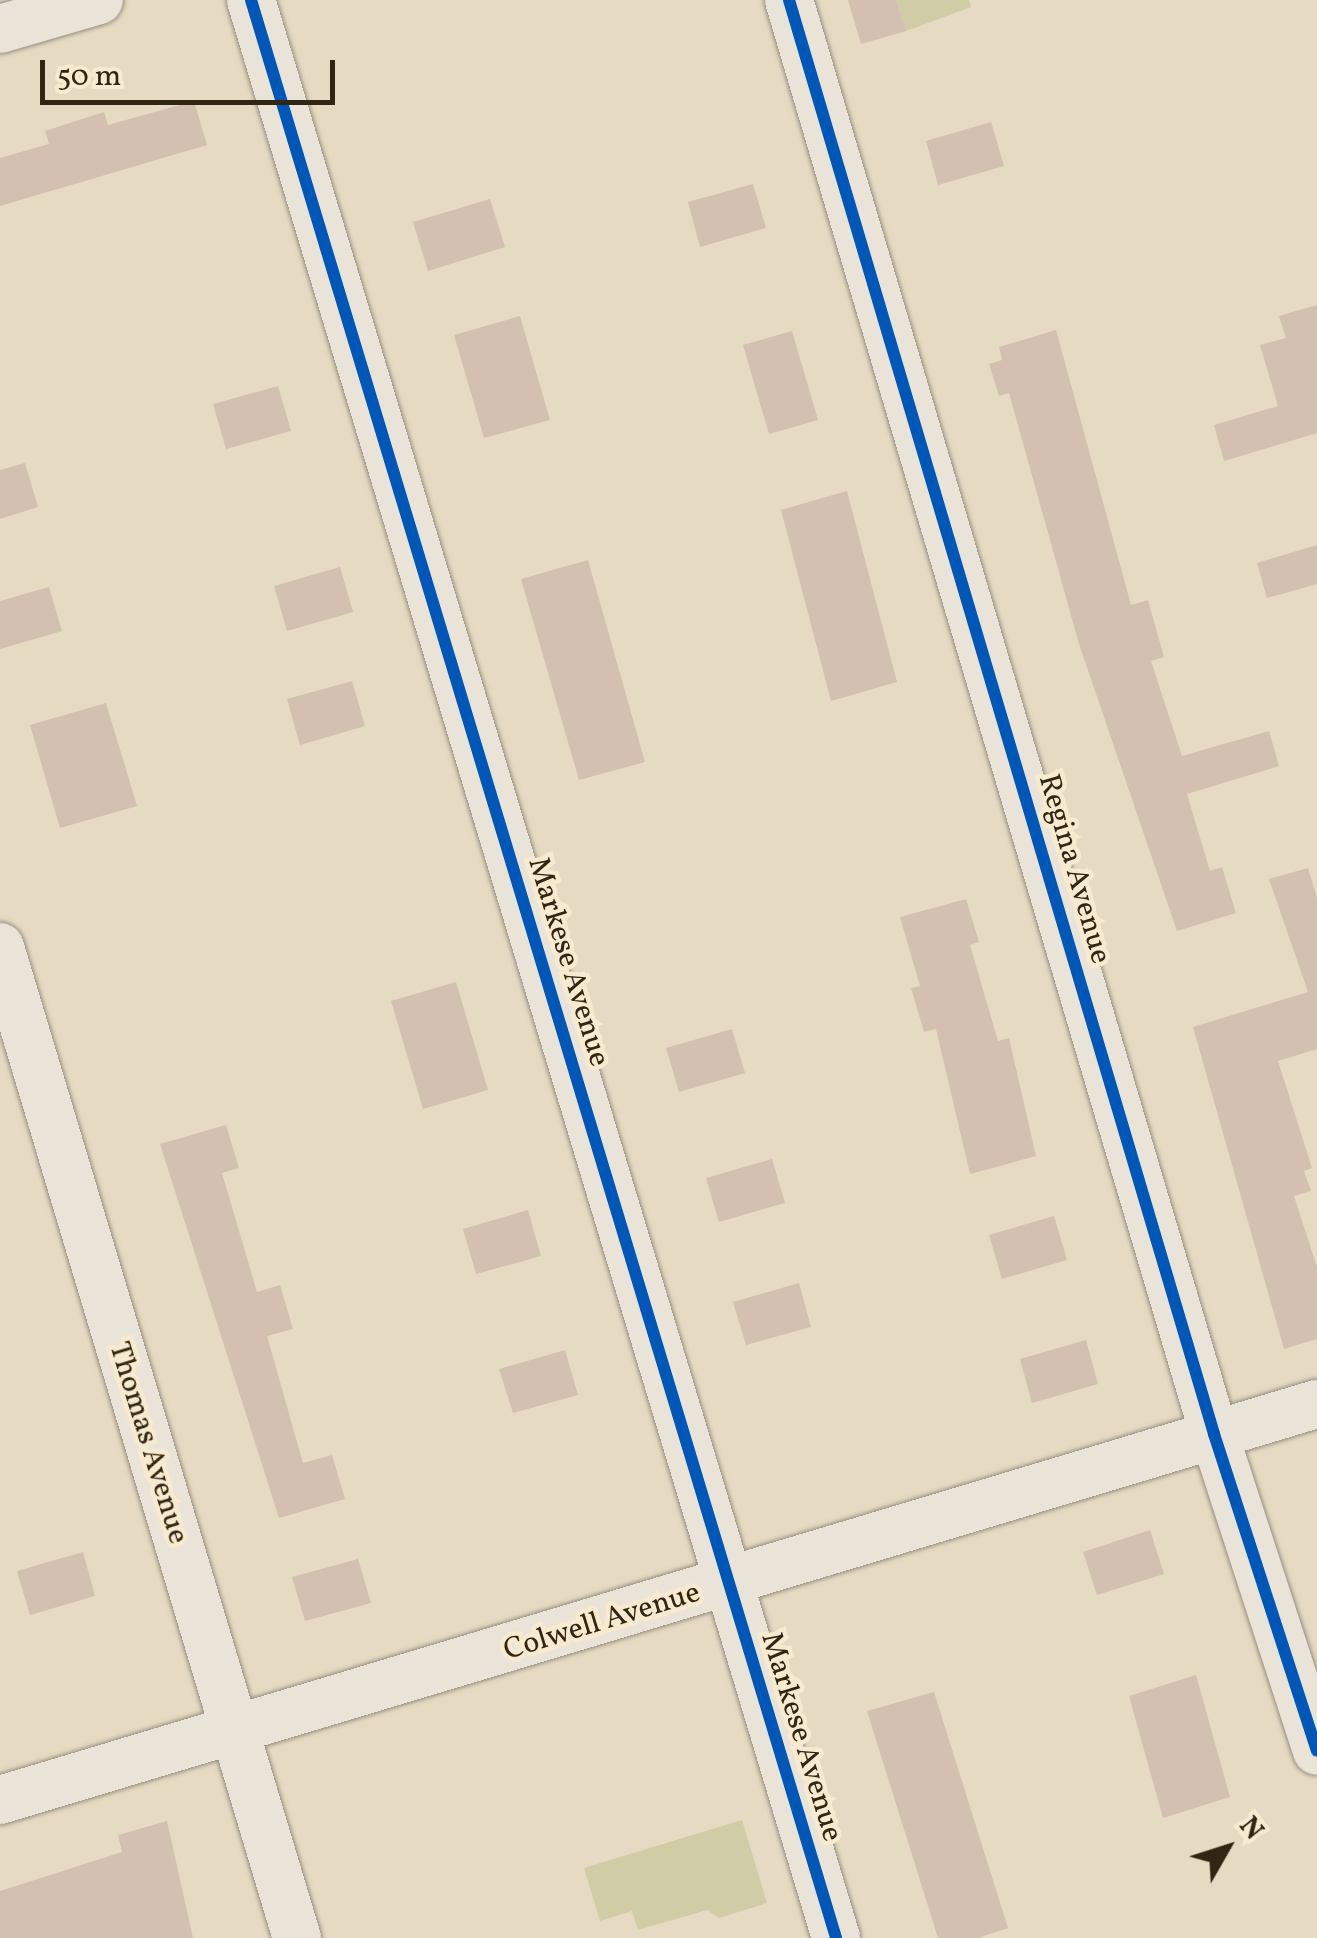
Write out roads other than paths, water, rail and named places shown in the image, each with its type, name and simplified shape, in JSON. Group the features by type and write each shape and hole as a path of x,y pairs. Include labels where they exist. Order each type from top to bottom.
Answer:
{"street":[{"path":"0,29 99,0"},
{"name":"Markese Avenue","path":"251,0 836,1938"},
{"name":"Regina Avenue","path":"789,0 1214,1434 1317,1751"},
{"name":"Thomas Avenue","path":"0,948 297,1938"},
{"name":"Colwell Avenue","path":"0,1800 730,1584 1317,1404"}]}
